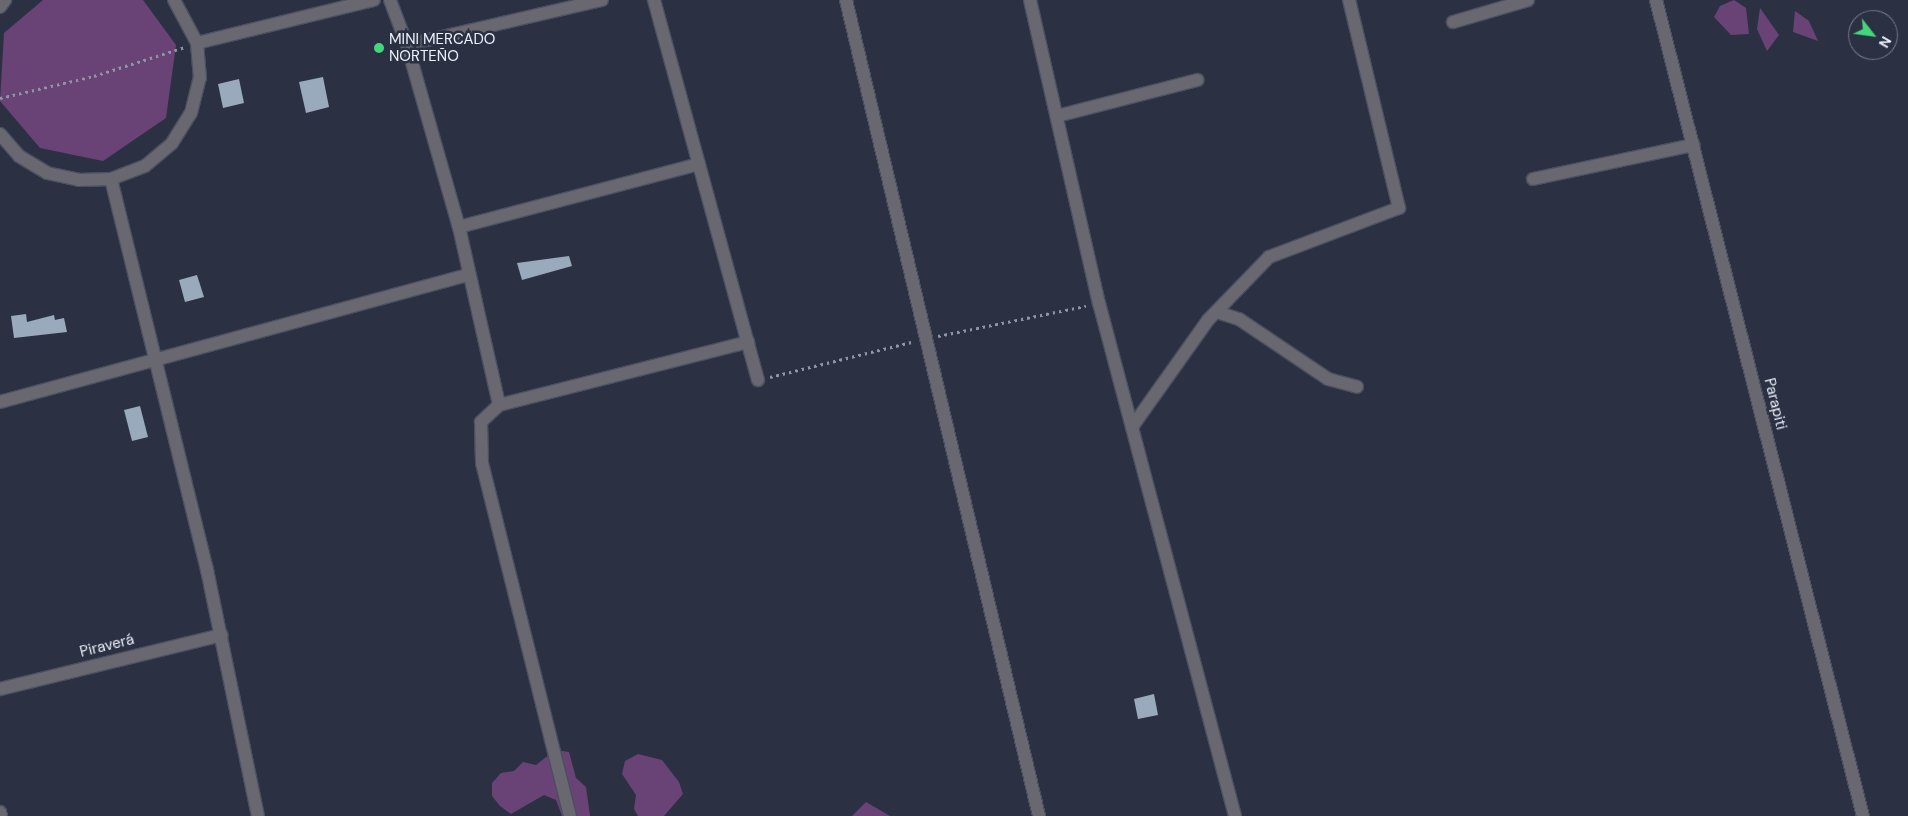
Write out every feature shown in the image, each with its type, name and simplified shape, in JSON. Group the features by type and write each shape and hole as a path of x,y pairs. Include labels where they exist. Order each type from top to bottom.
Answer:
{"street":[{"path":"0,7 5,0"},
{"path":"0,134 20,156 47,173 79,180 112,179 145,166 172,143 192,113 198,87 197,43 174,0"},
{"path":"197,43 374,0"},
{"path":"390,0 407,45 459,227 466,275 499,405"},
{"path":"407,45 602,0"},
{"path":"654,0 758,380"},
{"path":"846,0 1039,816"},
{"path":"1030,0 1132,427 1235,816"},
{"path":"1132,427 1217,312 1269,257 1399,208 1349,0"},
{"path":"1453,22 1528,0"},
{"name":"Parapiti","path":"1656,0 1863,816"},
{"path":"1057,116 1197,80"},
{"path":"1533,179 1693,145"},
{"path":"459,227 699,164"},
{"path":"112,179 158,361 221,635 258,816"},
{"path":"0,402 158,361 466,275"},
{"path":"1217,312 1239,319 1328,379 1357,388"},
{"path":"570,816 482,463 481,422 499,405 748,342"},
{"name":"Piraverá","path":"0,689 221,635"}],"path":[{"path":"0,98 94,76 197,43"}],"shaded area":[{"path":"43,0 143,0 176,45 166,118 103,161 40,148 0,101 4,33"},
{"path":"1734,0 1746,8 1749,34 1731,35 1714,17 1720,6"},
{"path":"1760,8 1779,35 1767,51 1757,29"},
{"path":"1795,11 1809,21 1818,41 1793,32"},
{"path":"555,750 569,752 576,778 586,787 590,816 562,816 556,800 544,795 511,814 500,806 492,796 492,783 501,773 514,771 523,762 536,765"},
{"path":"638,754 662,760 679,782 683,794 664,816 638,816 634,809 636,795 622,774 625,761"},
{"path":"866,802 890,816 852,816"}],"building":[{"path":"323,77 329,107 306,113 299,82"},
{"path":"239,79 244,103 223,108 218,84"},
{"path":"569,256 572,266 522,280 517,263"},
{"path":"197,275 204,297 185,302 179,280"},
{"path":"26,314 27,322 54,315 55,320 64,318 67,332 14,338 11,316"},
{"path":"140,406 148,437 132,441 124,410"},
{"path":"1154,694 1158,715 1138,719 1134,699"}],"place":[{"name":"MINI MERCADO NORTEÑO","path":"379,48"}]}
